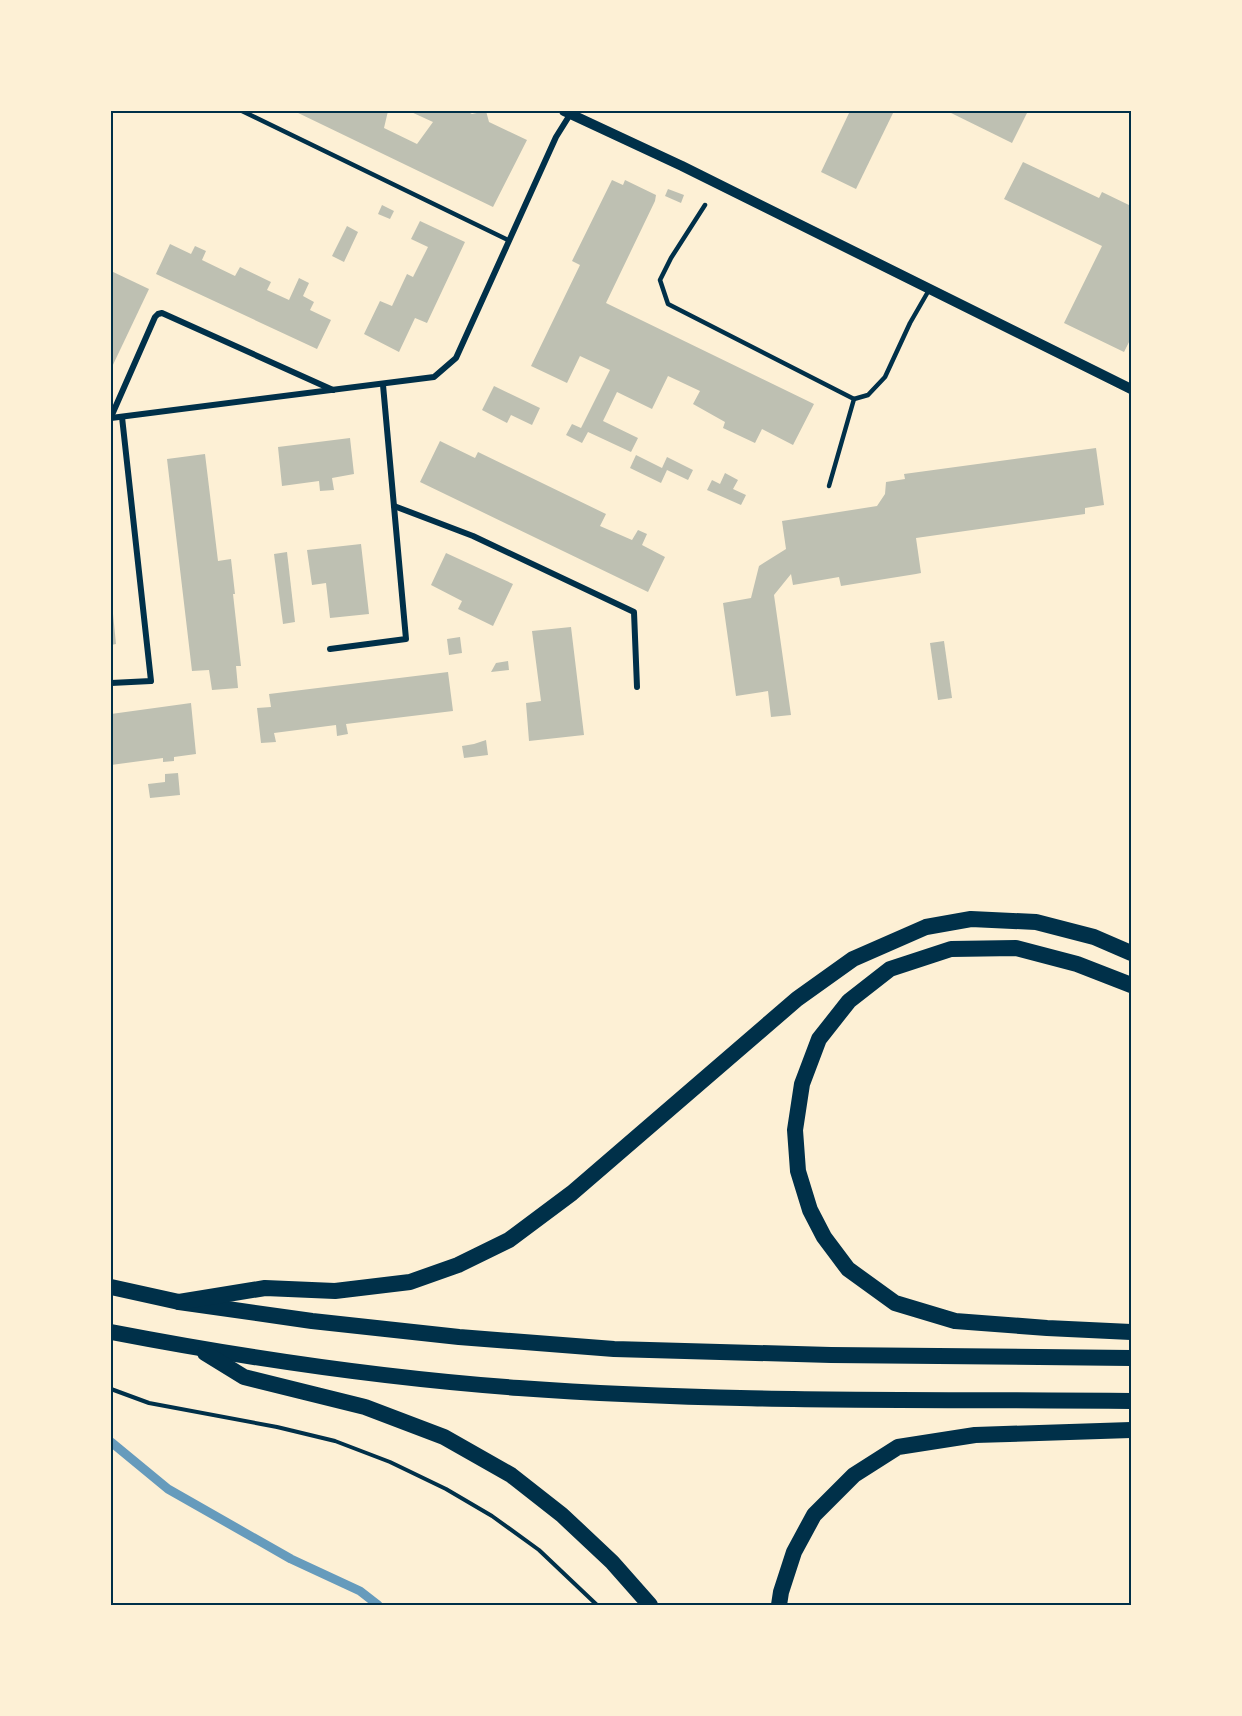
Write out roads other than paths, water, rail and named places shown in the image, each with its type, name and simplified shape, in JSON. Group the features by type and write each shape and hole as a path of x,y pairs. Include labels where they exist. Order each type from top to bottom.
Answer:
{"highway":[{"path":"179,1302 265,1288 334,1291 410,1282 458,1265 509,1240 572,1193 797,999 854,959 926,927 971,920 1036,922 1094,938 1131,953"},
{"path":"1131,985 1077,964 1016,948 951,949 890,969 849,1001 819,1039 802,1084 795,1130 798,1171 810,1210 824,1237 848,1269 895,1303 955,1321 1131,1332"},
{"path":"111,1287 179,1302 312,1321 459,1337 615,1349 831,1355 1131,1358"},
{"path":"111,1332 200,1349 360,1372 518,1388 664,1395 1131,1401"},
{"path":"200,1349 244,1377 365,1407 444,1437 511,1475 562,1515 612,1562 650,1605"},
{"path":"779,1605 794,1552 814,1515 854,1475 898,1448 975,1435 1131,1430"}],"street":[{"path":"335,391 162,313 155,317 111,418 335,391 434,377 456,358 508,240 569,112 1131,389"},
{"path":"330,649 406,639 383,384"},
{"path":"111,683 151,681 122,417"},
{"path":"394,506 473,536 634,612 637,687"}],"lane":[{"path":"242,111 508,240"},
{"path":"705,205 671,258 660,280 668,304 854,399 868,395 885,377 910,323 929,290"},
{"path":"829,486 854,399"}],"waterway":[{"path":"111,1442 168,1489 291,1559 360,1591 378,1605"}]}
